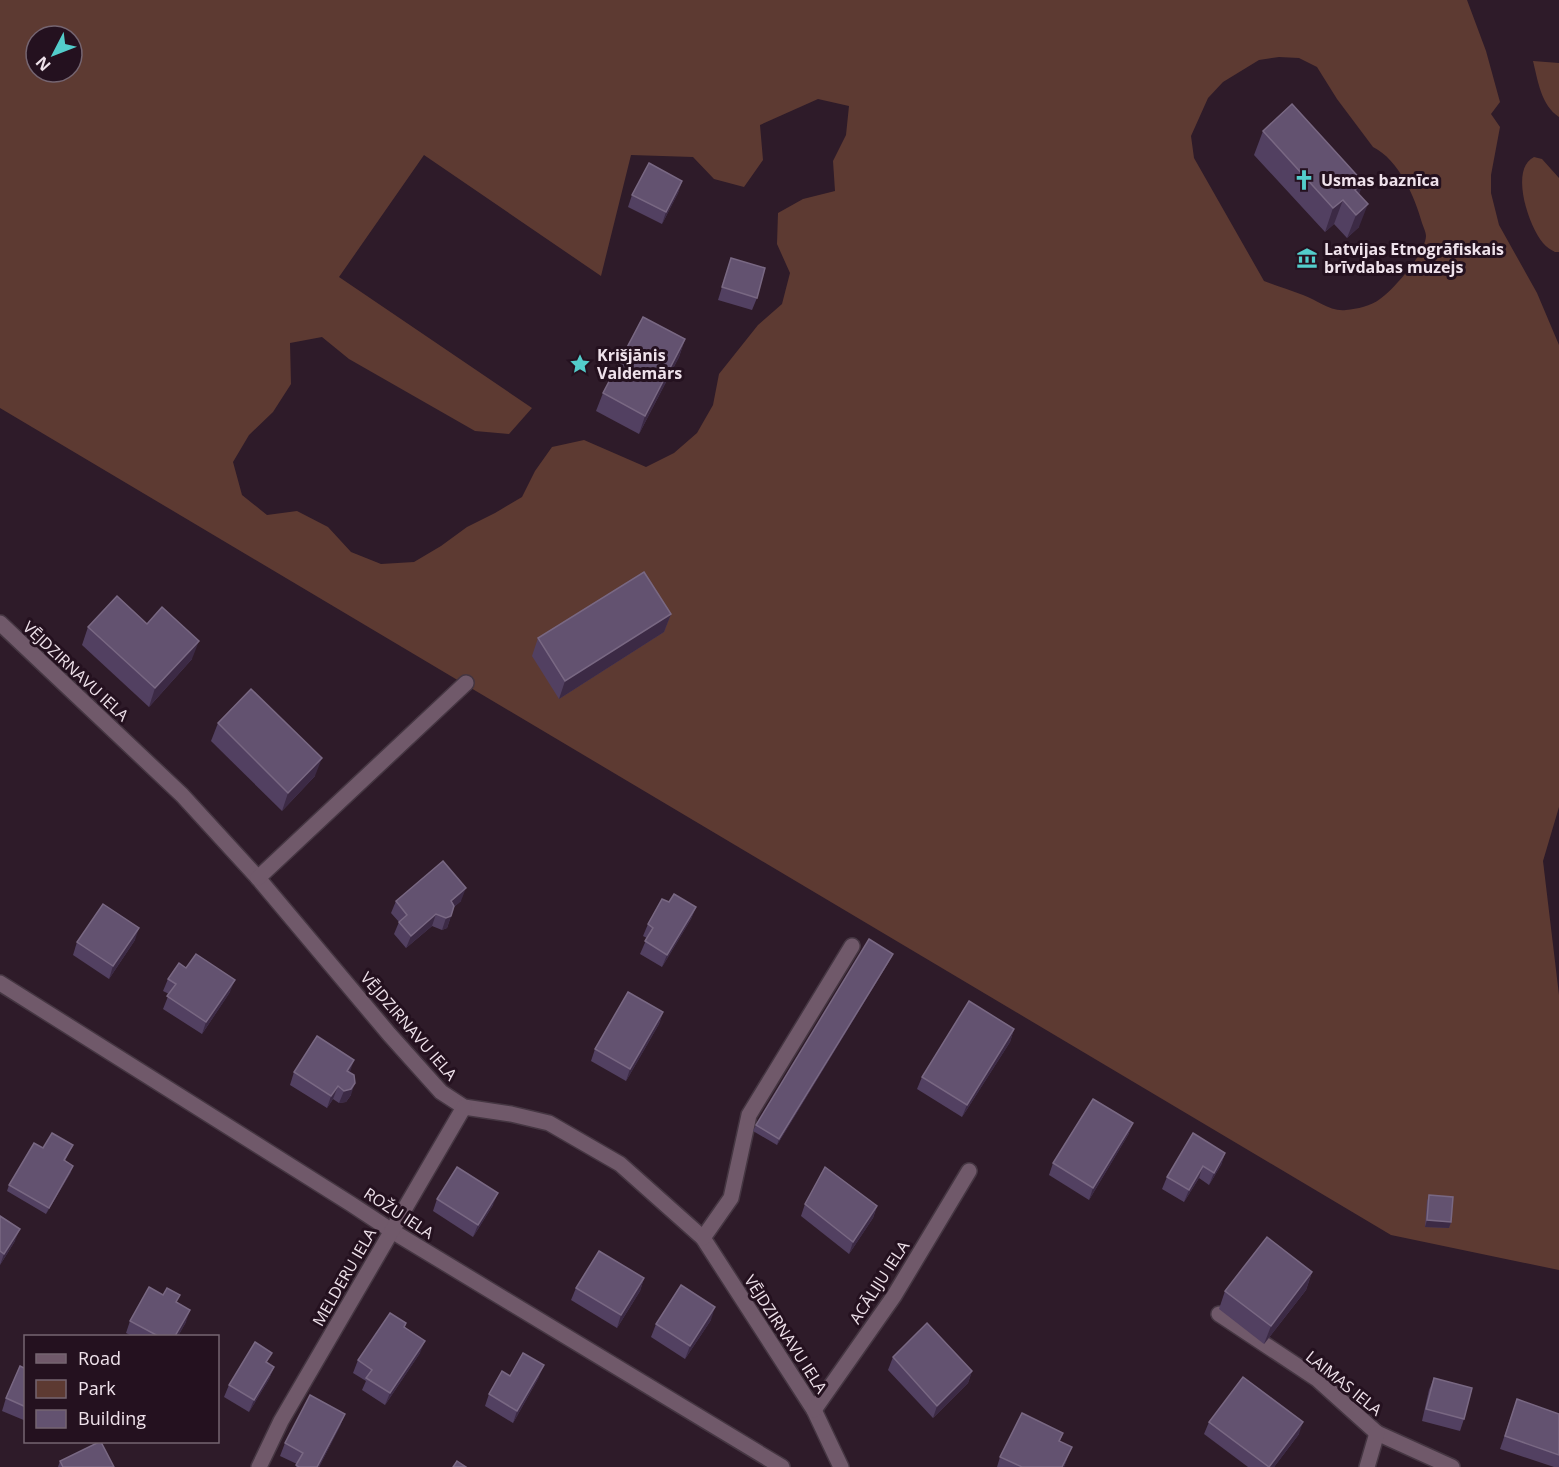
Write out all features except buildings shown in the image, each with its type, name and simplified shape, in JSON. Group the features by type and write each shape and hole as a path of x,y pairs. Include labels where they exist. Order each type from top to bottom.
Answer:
{"street":[{"name":"VĒJDZIRNAVU IELA","path":"0,623 182,795 258,878 389,1034 441,1092 464,1107 511,1113 549,1123 620,1164 703,1238 814,1410 841,1467"},
{"path":"258,878 466,683"},
{"path":"703,1238 731,1198 749,1115 852,945"},
{"name":"ROŽU IELA","path":"0,983 392,1231 782,1467"},
{"name":"MELDERU IELA","path":"259,1467 281,1421 464,1107"},
{"name":"ACĀLIJU IELA","path":"814,1410 894,1296 969,1171"},
{"name":"LAIMAS IELA","path":"1219,1314 1317,1379 1377,1433 1452,1467"},
{"path":"1367,1467 1377,1433"}],"green space":[{"path":"0,0 1467,0 1486,51 1500,102 1491,114 1500,127 1491,175 1491,193 1499,225 1537,293 1559,345 1559,807 1543,861 1559,995 1559,1270 1391,1235 0,408","holes":["1279,57 1299,58 1317,67 1337,99 1373,147 1391,161 1405,180 1426,233 1415,261 1400,279 1380,299 1364,307 1350,310 1334,309 1264,281 1194,158 1191,136 1208,98 1223,82 1259,60","818,99 849,106 846,135 833,161 835,191 803,199 778,213 777,244 790,273 782,304 758,325 719,374 713,405 697,433 674,453 646,467 584,440 552,447 535,471 522,497 467,527 414,562 381,564 351,552 328,527 297,511 267,515 242,495 233,462 249,435 273,412 291,384 290,343 322,337 349,359 475,431 509,434 532,408 339,277 424,155 601,276 631,155 693,157 714,179 744,187 763,160 760,125"]},
{"path":"1533,61 1559,63 1559,117 1544,99"},
{"path":"1534,157 1542,159 1559,178 1559,252 1555,252 1543,243 1527,212 1522,185 1523,173 1527,163"}],"place":[{"name":"Usmas baznīca","path":"1304,180"},
{"name":"Latvijas Etnogrāfiskais brīvdabas muzejs","path":"1307,258"},
{"name":"Krišjānis Valdemārs","path":"580,364"}]}
